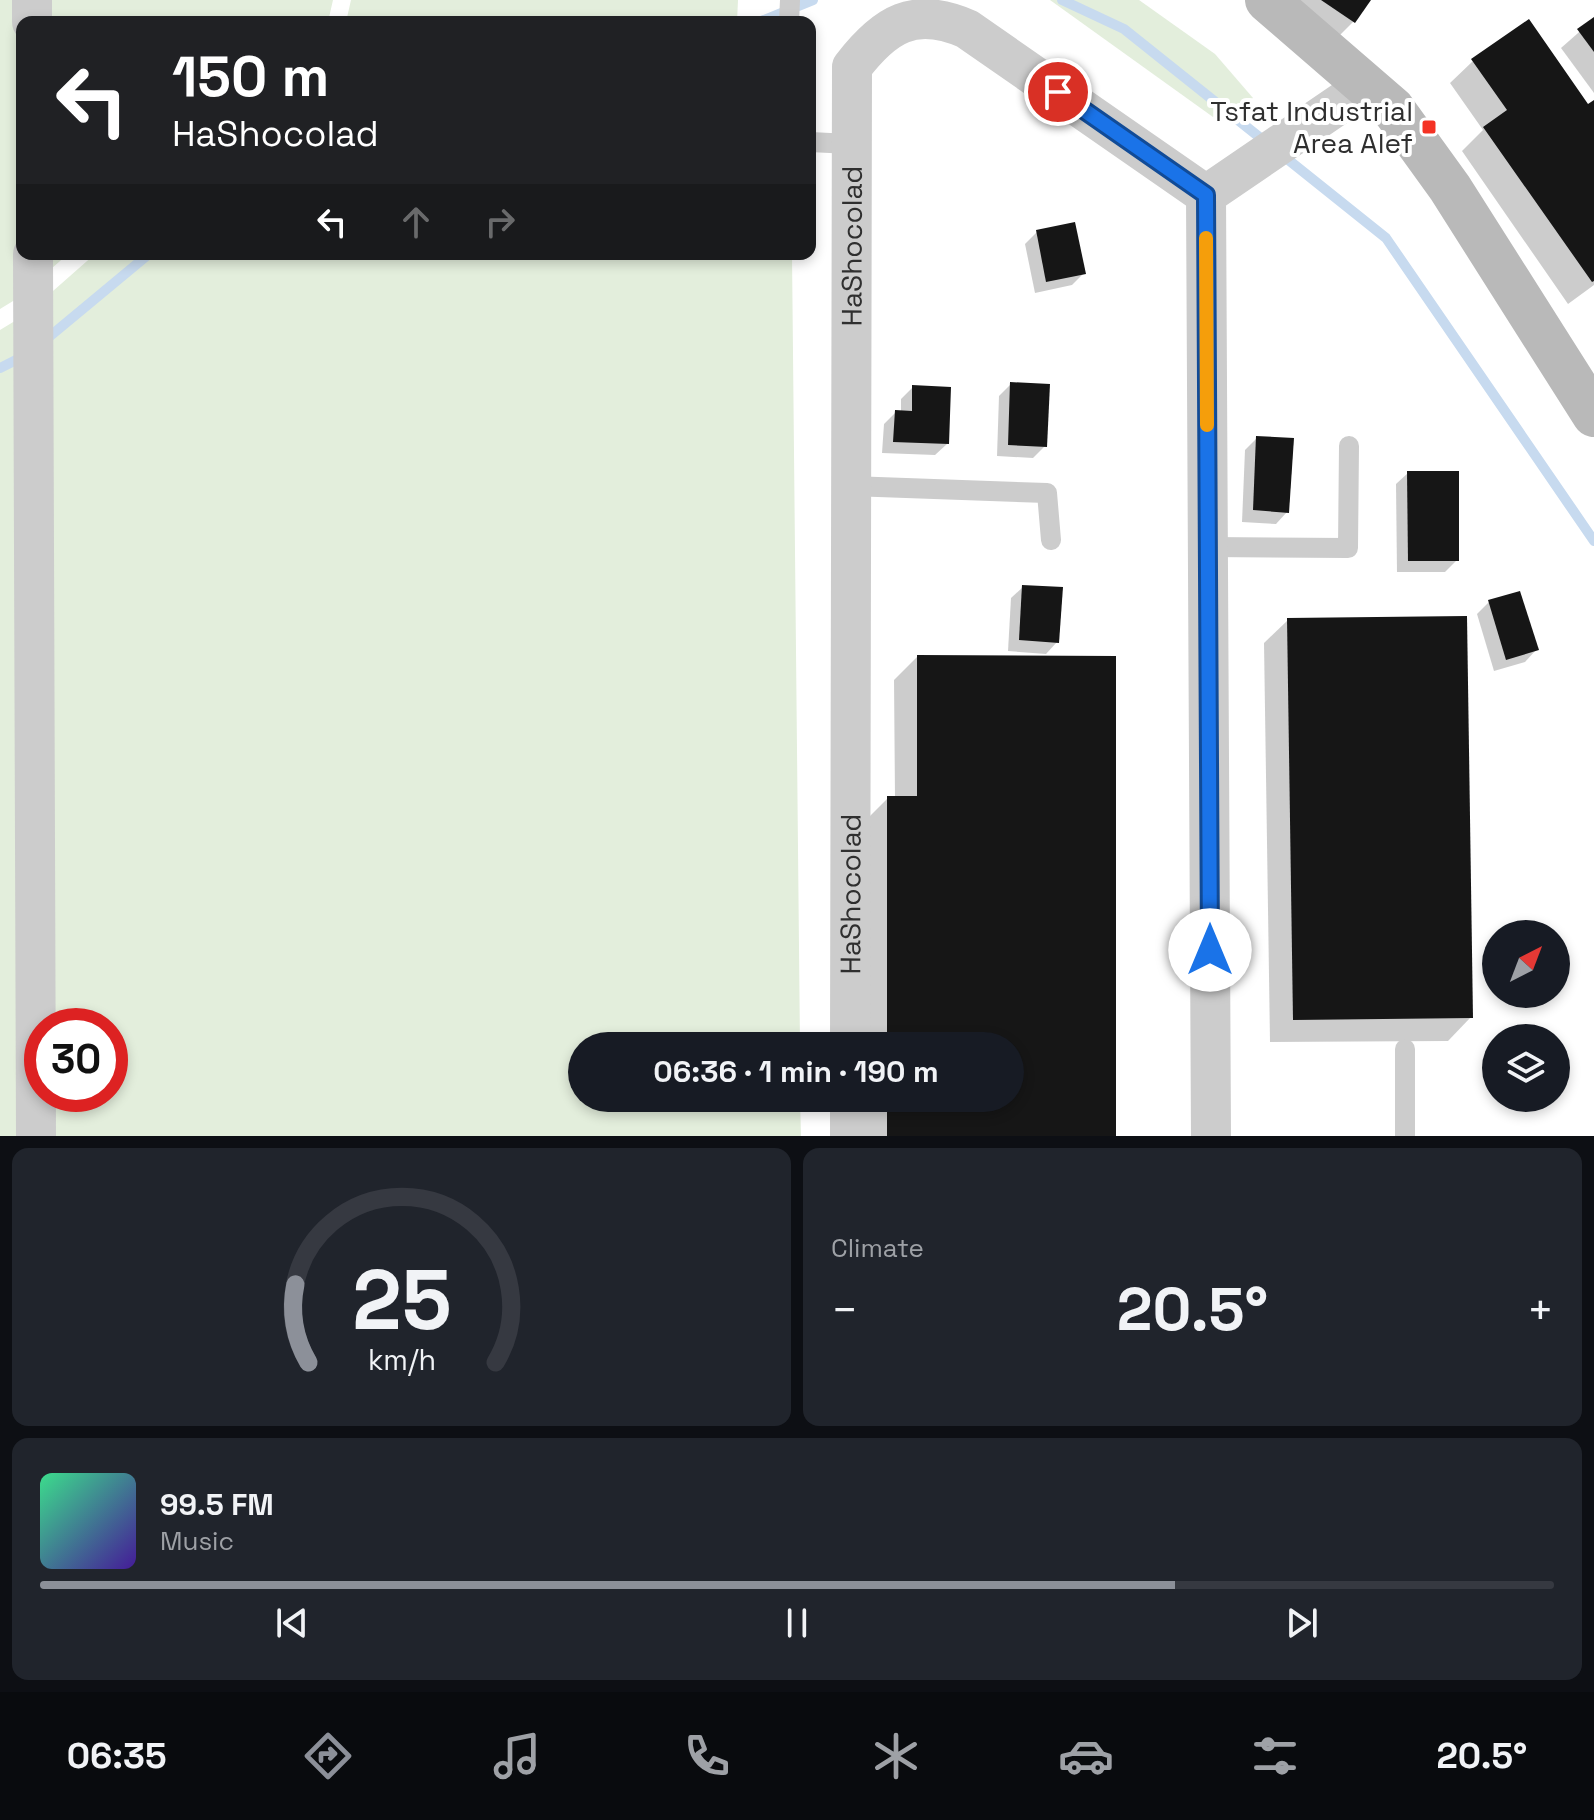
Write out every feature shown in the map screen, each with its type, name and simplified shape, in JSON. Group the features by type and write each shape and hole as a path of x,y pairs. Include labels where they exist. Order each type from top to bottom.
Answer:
{"street":[{"path":"953,0 984,41"},
{"path":"1267,0 1393,109 1450,188 1593,410"},
{"name":"HaShocolad","path":"850,1032 852,67 870,43 893,26 917,18 946,20 967,29 1206,195"},
{"path":"1211,1136 1206,195 1366,86"},
{"path":"33,260 36,1136"},
{"path":"850,1112 850,1136"}],"lane":[{"path":"816,142 850,144"},
{"path":"1208,547 1348,548 1349,446"},
{"path":"850,486 1047,493 1051,540"},
{"path":"1405,1049 1405,1136"}],"green space":[{"path":"0,0 333,0 329,16 16,16 16,260 61,260 18,298 0,309"},
{"path":"351,0 738,0 737,16 347,16"},
{"path":"1050,0 1139,0 1215,54 1253,98 1213,117"},
{"path":"88,260 792,260 800,1032 568,1032 568,1112 800,1112 801,1136 0,1136 0,330 28,313"}],"building":[{"path":"1321,0 1371,0 1355,23"},
{"path":"1594,17 1594,52 1577,29"},
{"path":"1529,19 1588,104 1594,100 1592,282 1483,127 1507,110 1471,59"},
{"path":"1075,222 1086,274 1046,282 1036,230"},
{"path":"1010,382 1050,384 1047,447 1008,445"},
{"path":"912,385 951,387 949,444 893,442 895,410 912,411"},
{"path":"1256,436 1294,438 1289,513 1253,510"},
{"path":"1407,471 1459,471 1459,561 1408,561"},
{"path":"1022,585 1063,587 1059,643 1019,640"},
{"path":"1520,591 1539,650 1506,660 1488,600"},
{"path":"1467,616 1473,1018 1293,1020 1287,618"},
{"path":"917,655 1116,656 1116,1136 887,1136 887,1112 1024,1112 1024,1032 887,1032 887,796 917,796"}],"waterway":[{"path":"774,16 813,0"},
{"path":"1062,0 1124,29 1268,144"},
{"path":"1281,154 1386,238 1594,541"},
{"path":"43,342 142,260"},
{"path":"0,368 24,356"}],"slow traffic":[{"path":"1206,238 1207,425"}],"place":[{"name":"Tsfat Industrial Area Alef","path":"1429,127"}],"route":[{"path":"1058,92 1206,195 1210,950"}]}
